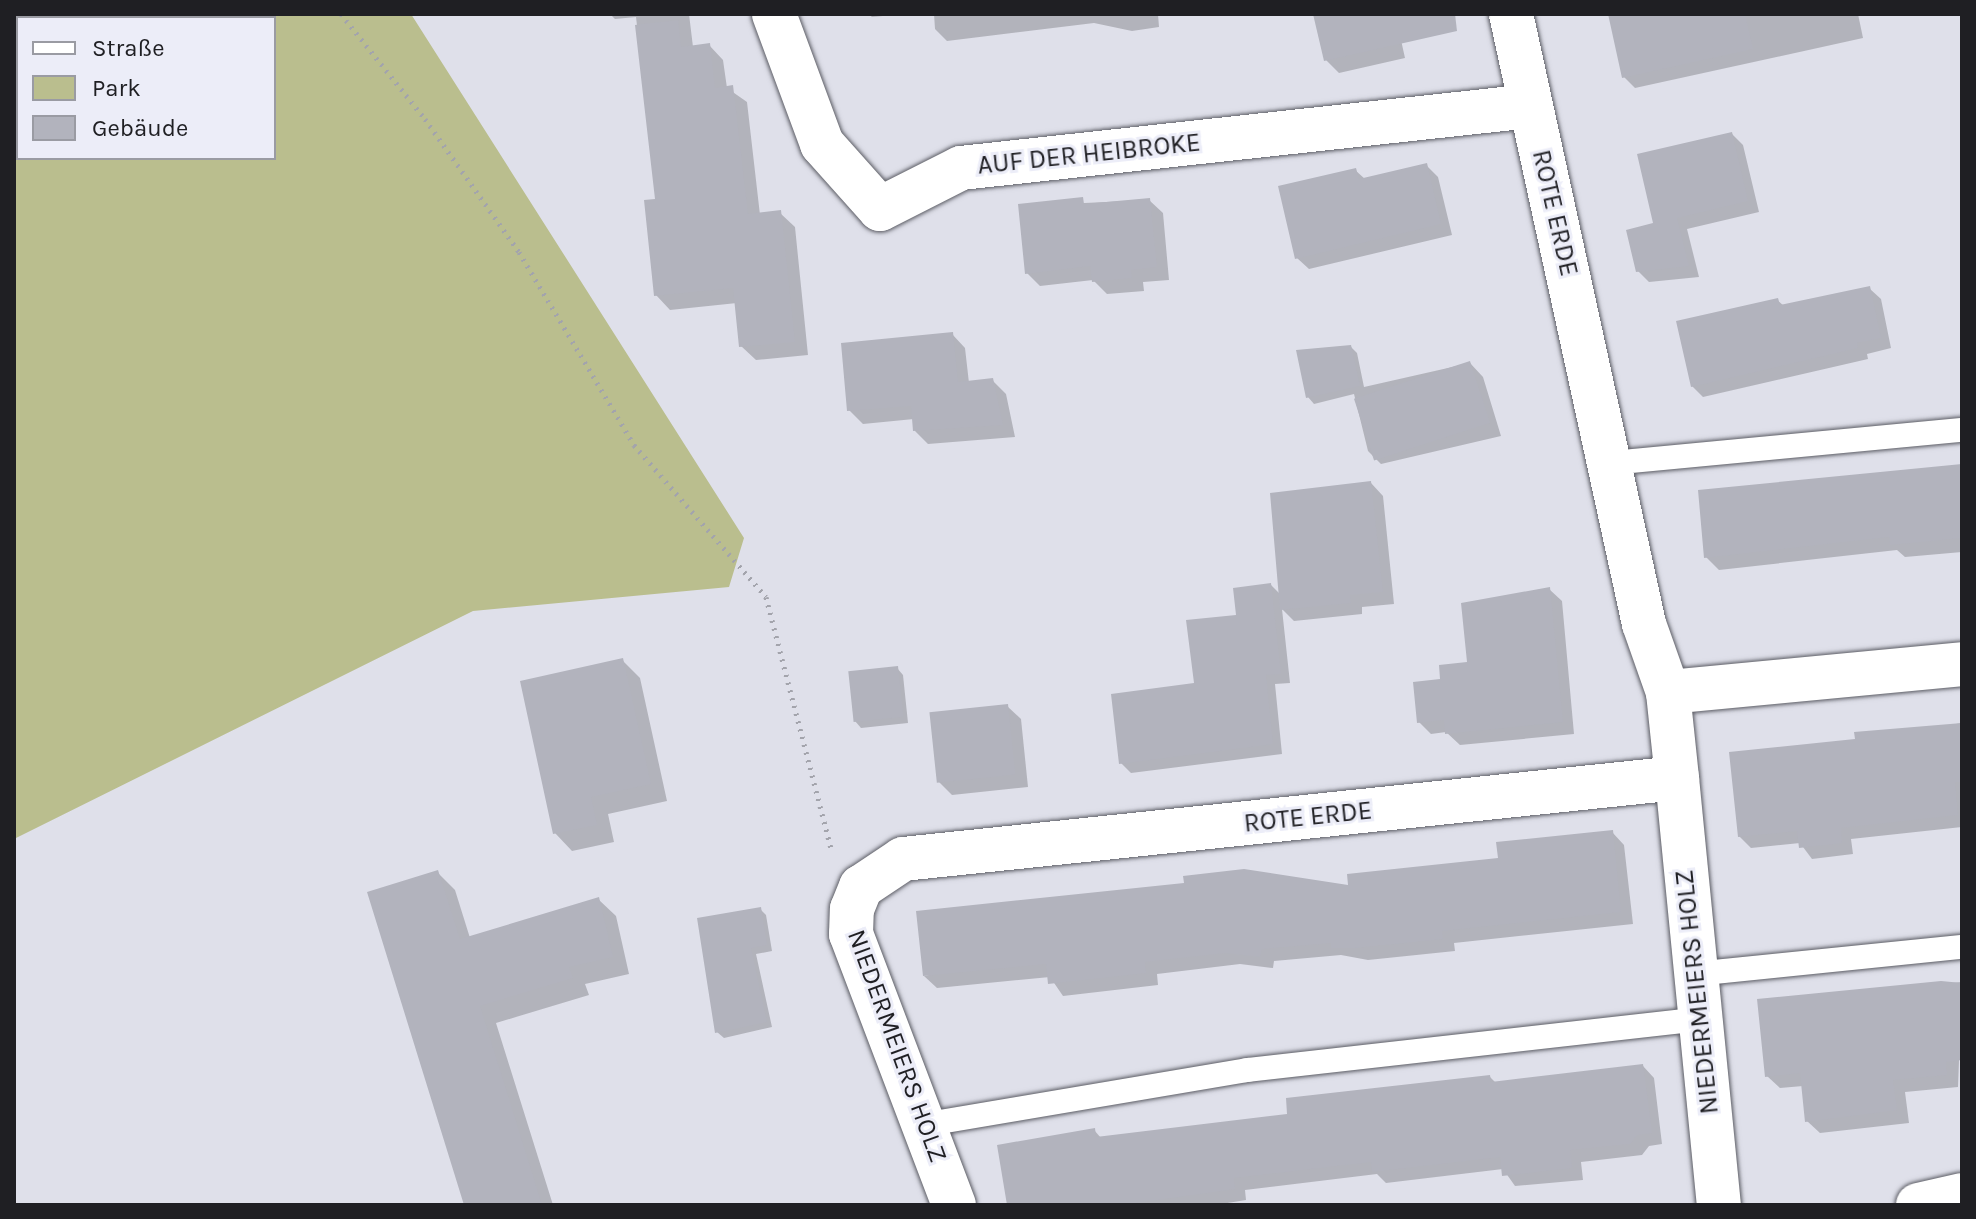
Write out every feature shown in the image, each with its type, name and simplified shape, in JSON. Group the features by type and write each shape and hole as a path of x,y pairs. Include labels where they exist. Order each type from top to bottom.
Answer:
{"street":[{"name":"AUF DER HEIBROKE","path":"774,14 822,144 880,209 961,168 1531,106"},
{"name":"ROTE ERDE","path":"861,887 903,859 1677,778 1668,692 1644,624 1511,14"},
{"path":"1668,692 1962,664"},
{"name":"NIEDERMEIERS HOLZ","path":"1677,778 1719,1205"},
{"name":"NIEDERMEIERS HOLZ","path":"861,887 852,909 851,934 954,1205"},
{"path":"1918,1205 1962,1195"}],"lane":[{"path":"1611,463 1962,430"},
{"path":"1694,974 1962,947"},
{"path":"922,1125 1247,1070 1699,1019"}],"path":[{"path":"341,14 425,119 519,252 634,445 766,597 829,845 861,887"}],"green space":[{"path":"14,14 411,14 744,538 729,587 473,611 14,839"}],"building":[{"path":"1313,14 1455,14 1457,31 1324,61"},
{"path":"1608,14 1745,14 1753,49 1622,78"},
{"path":"678,20 681,47 710,43 715,88 733,85 748,214 781,210 795,342 739,347 733,288 654,296 644,200 655,199 635,25"},
{"path":"1732,132 1748,201 1677,218 1689,266 1636,272 1626,230 1653,223 1637,154"},
{"path":"1427,163 1441,224 1295,259 1278,186 1356,168 1359,179"},
{"path":"1083,197 1084,204 1150,198 1157,267 1131,270 1132,278 1092,282 1090,266 1025,274 1018,204"},
{"path":"1870,286 1881,338 1857,343 1858,348 1691,387 1676,321 1778,298 1780,305"},
{"path":"953,332 958,382 993,378 1003,425 913,431 911,406 847,411 841,343"},
{"path":"1351,345 1360,386 1306,398 1296,350"},
{"path":"1470,361 1490,423 1374,461 1354,399"},
{"path":"1962,464 1962,538 1890,545 1889,537 1704,558 1698,490"},
{"path":"1371,481 1383,592 1350,595 1351,603 1280,610 1270,493"},
{"path":"1271,583 1281,674 1266,675 1273,744 1119,764 1111,694 1194,683 1186,620 1236,615 1233,588"},
{"path":"1550,587 1563,722 1445,734 1444,720 1417,723 1413,682 1440,679 1439,665 1467,662 1461,603"},
{"path":"623,658 651,784 591,797 597,825 553,834 520,681"},
{"path":"898,666 903,717 854,722 848,671"},
{"path":"1008,704 1015,775 937,783 929,712"},
{"path":"1962,723 1962,782 1955,782 1958,815 1841,828 1842,843 1799,848 1797,831 1738,837 1729,752 1855,739 1854,732"},
{"path":"1613,830 1621,912 1442,931 1443,939 1355,948 1331,948 1331,943 1262,949 1260,957 1226,953 1145,962 1146,973 1048,984 1046,964 923,976 916,911 1184,883 1183,876 1244,869 1348,885 1347,874 1498,858 1496,842"},
{"path":"438,870 460,939 599,897 613,957 569,967 573,978 480,1006 542,1205 464,1205 367,892"},
{"path":"761,907 767,945 751,948 767,1022 715,1033 697,918"},
{"path":"1941,981 1962,983 1962,1060 1946,1062 1947,1075 1893,1080 1897,1110 1805,1122 1800,1073 1765,1077 1757,999"},
{"path":"1643,1064 1652,1133 1637,1135 1630,1144 1570,1150 1572,1168 1502,1176 1500,1157 1372,1172 1371,1162 1234,1178 1235,1189 1122,1205 1007,1205 997,1145 1095,1128 1096,1137 1287,1114 1286,1098 1490,1075 1491,1082"}]}
